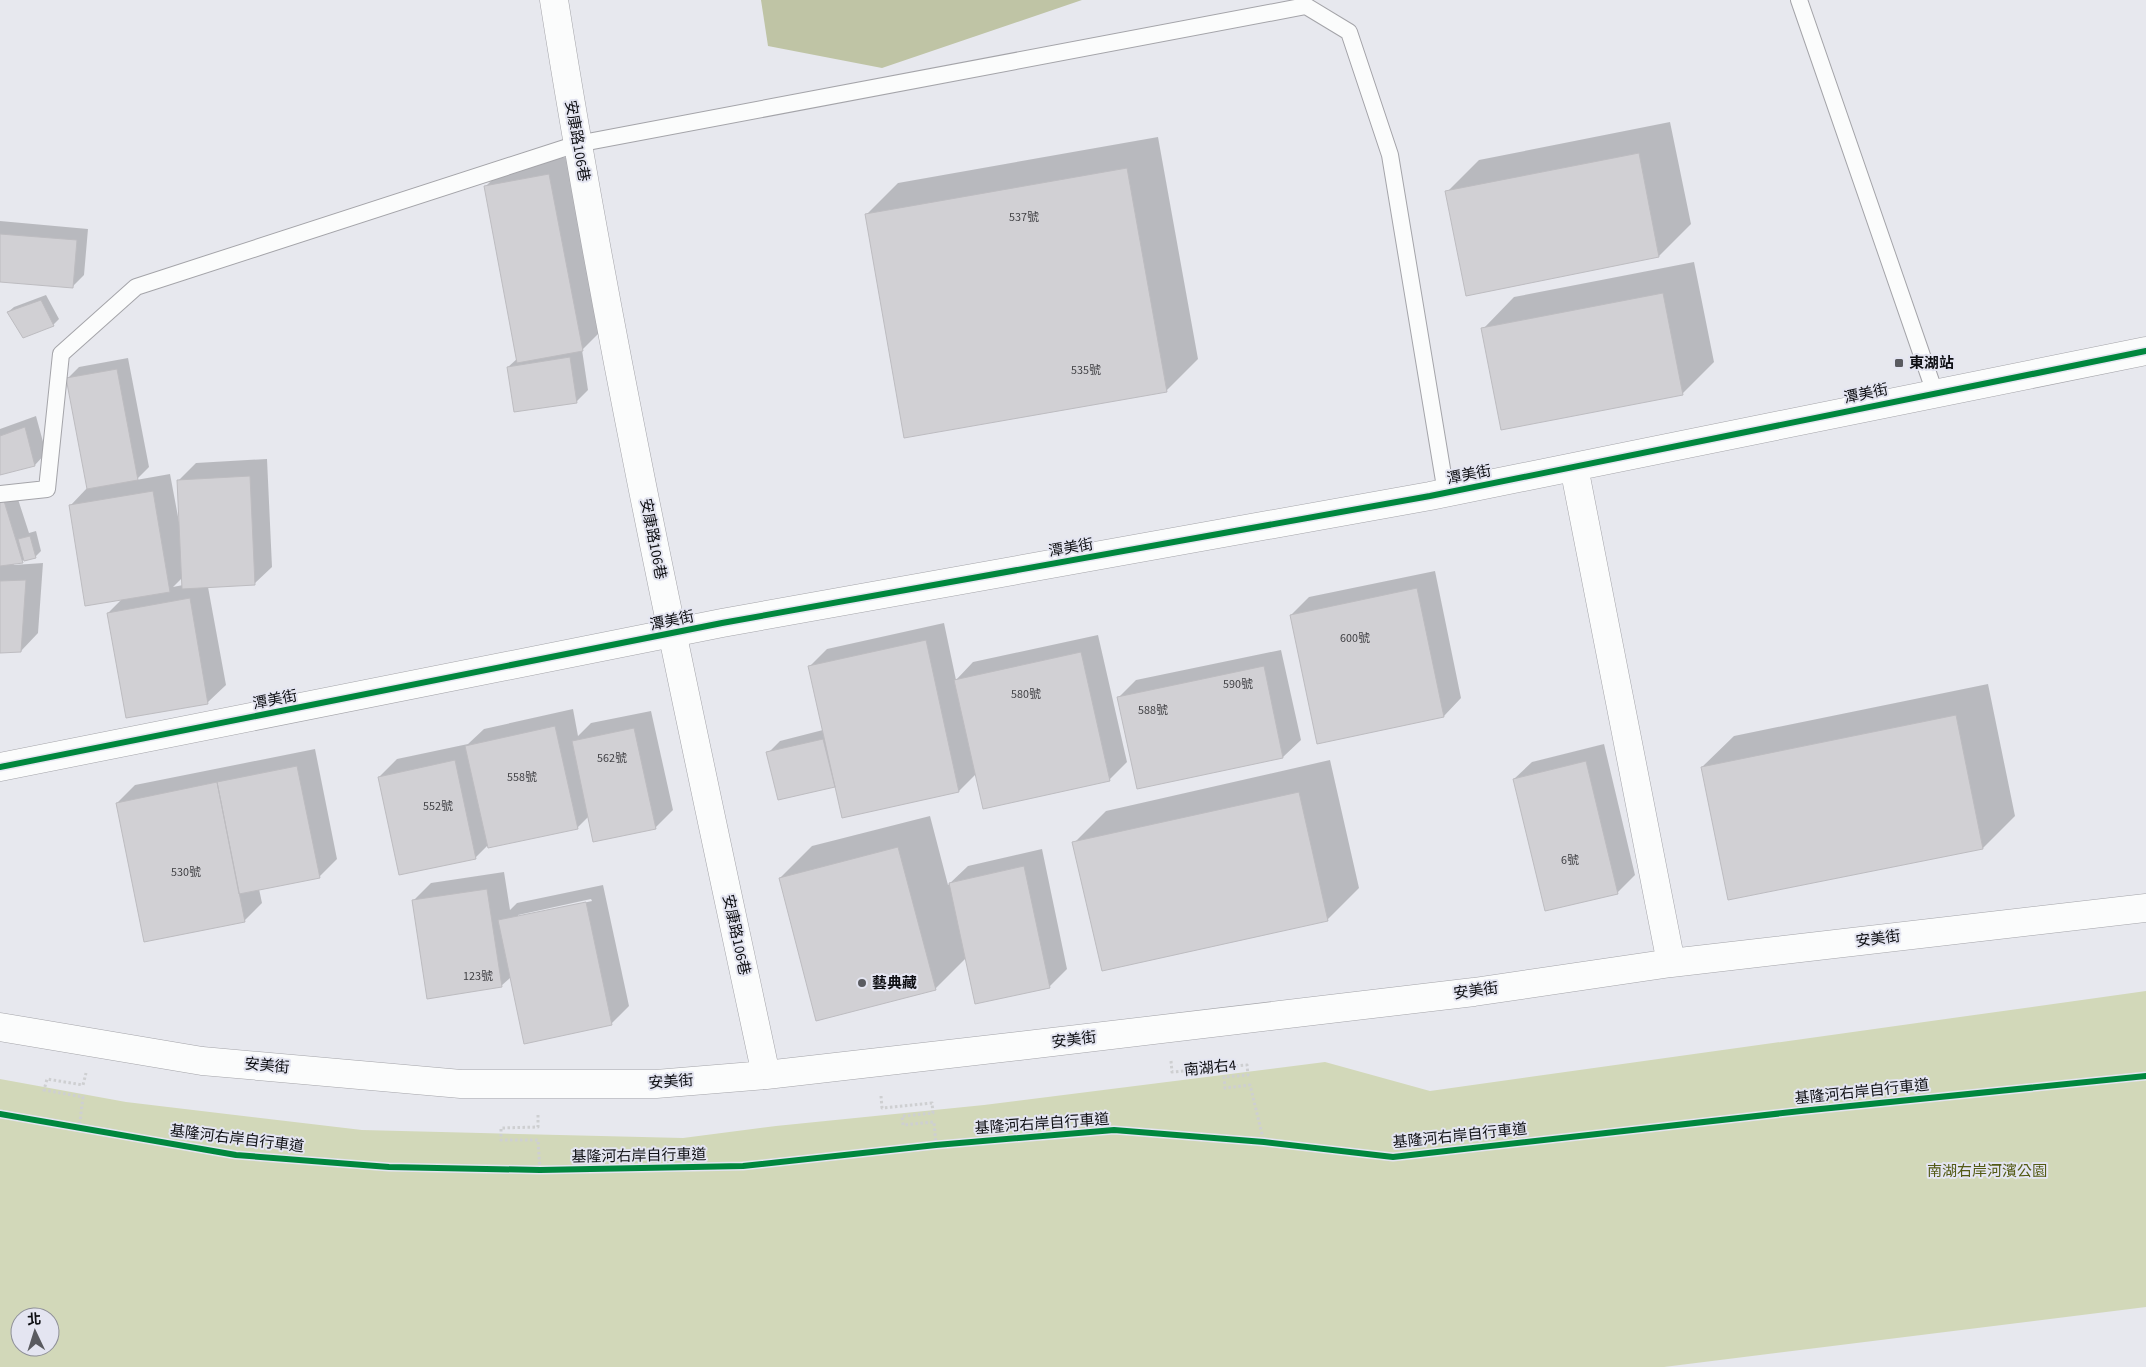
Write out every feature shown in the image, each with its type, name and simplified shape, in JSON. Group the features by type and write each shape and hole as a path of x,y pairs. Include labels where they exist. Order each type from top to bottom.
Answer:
{"street":[{"name":"安康路106巷","path":"554,0 577,144 672,634 766,1075"},
{"name":"潭美街","path":"0,767 722,623 1446,492 2146,351"},
{"path":"1574,467 1672,963"},
{"name":"安美街","path":"0,1027 202,1061 461,1084 656,1084 766,1075 1474,992 1672,963 2146,908"}],"lane":[{"path":"1799,0 1935,393"},
{"path":"0,494 47,489 61,354 136,287 577,144 1306,6 1349,32 1390,155 1446,492"}],"path":[{"path":"79,1129 83,1097 44,1090 47,1079 83,1085 87,1071"},
{"path":"881,1096 882,1108 932,1103 933,1113 902,1116 902,1125 934,1122 936,1145"},
{"path":"538,1114 538,1128 501,1128 501,1140 538,1140 540,1170"},
{"path":"70,1127 89,1130"},
{"path":"1255,1142 1274,1143"},
{"path":"926,1146 946,1144"},
{"path":"530,1170 549,1170"}],"green space":[{"path":"761,0 1082,0 882,68 768,46"},
{"name":"南湖右岸河濱公園","path":"2146,991 2146,1307 1664,1367 0,1367 0,1079 126,1102 362,1130 683,1138 776,1126 984,1105 1325,1062 1430,1091"}],"building":[{"path":"1639,153 1659,257 1466,296 1445,191"},
{"path":"1127,168 1167,392 904,438 865,214"},
{"path":"549,174 583,351 517,363 484,186"},
{"path":"0,234 77,240 73,288 0,282"},
{"path":"1663,293 1683,395 1501,430 1481,328"},
{"path":"41,300 54,326 23,338 7,312"},
{"path":"570,357 577,403 514,412 507,367"},
{"path":"117,369 138,480 87,489 66,378"},
{"path":"25,427 35,466 0,475 0,436"},
{"path":"250,476 255,585 182,589 177,480"},
{"path":"153,491 170,592 85,606 69,505"},
{"path":"0,501 4,501 23,563 0,566"},
{"path":"30,536 36,558 24,561 18,539"},
{"path":"26,580 21,652 0,653 0,581"},
{"path":"1417,588 1444,717 1317,744 1290,615"},
{"path":"190,598 208,704 126,718 107,613"},
{"path":"926,640 959,792 842,818 808,666"},
{"path":"1081,652 1110,781 983,809 954,680"},
{"path":"1264,666 1283,758 1137,789 1117,697"},
{"path":"1956,715 1983,849 1728,900 1701,767"},
{"path":"555,726 578,829 488,848 465,746"},
{"path":"634,728 656,829 593,842 572,741"},
{"path":"823,739 835,787 778,800 766,752"},
{"path":"455,760 476,859 399,875 378,777"},
{"path":"1586,761 1618,894 1545,911 1513,779"},
{"path":"297,766 320,878 239,894 217,782"},
{"path":"217,782 245,922 144,942 116,803"},
{"path":"1299,792 1328,921 1102,971 1072,842"},
{"path":"898,847 936,990 816,1021 779,878"},
{"path":"1024,866 1050,988 975,1004 949,883"},
{"path":"487,889 502,987 427,999 412,900"},
{"path":"586,902 612,1025 524,1044 498,920"}],"cycle path":[{"path":"0,767 722,623 1430,496 2146,351"},
{"name":"基隆河右岸自行車道","path":"0,1114 236,1155 389,1167 540,1170 743,1166 936,1145 1114,1130 1264,1142 1393,1157 1801,1111 2146,1076"}],"place":[{"name":"東湖站","path":"1899,363"},
{"name":"藝典藏","path":"862,983"}]}
